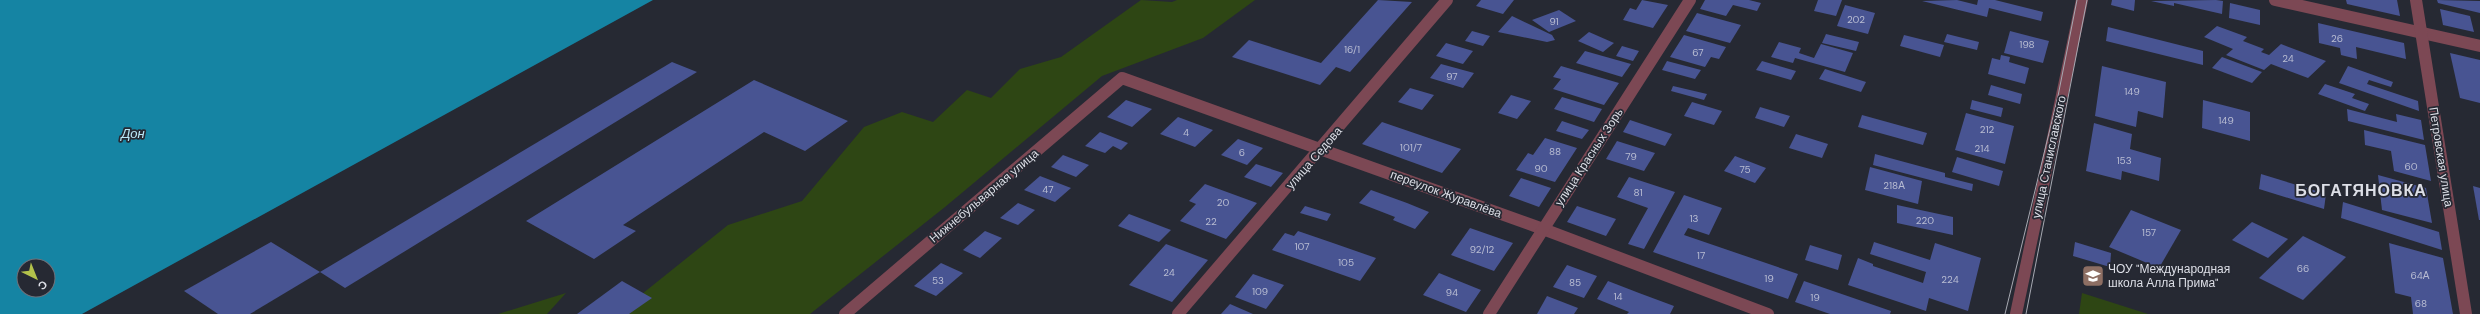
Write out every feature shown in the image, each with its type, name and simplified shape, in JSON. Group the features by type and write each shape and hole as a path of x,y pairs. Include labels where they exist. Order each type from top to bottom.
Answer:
{"street":[{"name":"улица Седова","path":"1178,314 1321,149 1447,0"},
{"name":"улица Красных Зорь","path":"1489,314 1690,0"},
{"name":"улица Станиславского","path":"2016,314 2074,44 2082,0"},
{"path":"2275,0 2480,46"},
{"name":"Петровская улица","path":"2416,0 2466,314"},
{"name":"переулок Журавлёва","path":"1122,78 1543,229 1762,313"},
{"name":"Нижнебульварная улица","path":"845,314 1122,78"}],"green space":[{"path":"1141,0 1172,2 1177,0 1255,0 1203,38 1102,76 945,207 810,314 617,314 728,225 802,201 864,127 902,112 933,122 967,90 991,98 1020,69 1061,57"},
{"path":"566,293 547,314 498,314"},
{"path":"2082,293 2148,314 2079,314"}],"water":[{"name":"Дон","path":"0,0 653,0 82,314 0,314"}],"building":[{"path":"1378,0 1412,2 1350,72 1336,67 1320,85 1232,57 1249,40 1321,63"},
{"path":"1481,0 1514,0 1503,14 1476,6"},
{"path":"1642,0 1668,5 1653,28 1623,20 1630,8 1636,10"},
{"path":"1705,0 1749,0 1761,3 1757,11 1733,5 1726,16 1700,9"},
{"path":"1818,0 1842,0 1836,16 1814,11"},
{"path":"1957,0 1977,5 1978,0 1995,0 2043,12 2041,21 1989,8 1987,17 1922,1"},
{"path":"2112,0 2135,0 2134,11 2111,5"},
{"path":"2346,0 2397,0 2400,16 2347,4"},
{"path":"2437,0 2480,1 2480,13 2438,3"},
{"path":"2151,1 2223,1 2222,14 2174,3 2174,6"},
{"path":"2230,3 2260,10 2260,25 2229,18"},
{"path":"1845,5 1875,13 1868,34 1837,26"},
{"path":"2440,9 2470,16 2474,32 2443,25"},
{"path":"1559,10 1576,21 1549,32 1532,20"},
{"path":"1697,13 1741,25 1730,43 1686,31"},
{"path":"1512,16 1552,35 1555,40 1547,42 1498,32"},
{"path":"2318,23 2404,43 2406,59 2356,47 2357,59 2341,55 2340,48 2319,43"},
{"path":"2217,26 2247,37 2243,41 2264,49 2261,52 2269,55 2281,44 2326,61 2308,78 2271,64 2264,70 2226,55 2233,49 2204,37"},
{"path":"2108,27 2203,51 2203,65 2106,41"},
{"path":"1472,31 1490,36 1483,46 1465,41"},
{"path":"2010,31 2049,41 2043,63 2004,53"},
{"path":"1589,32 1614,43 1603,52 1578,41"},
{"path":"1826,34 1859,42 1856,51 1822,43"},
{"path":"1947,34 1979,42 1977,50 1944,42"},
{"path":"1684,35 1726,47 1719,59 1711,57 1705,67 1670,57"},
{"path":"1904,35 1944,45 1940,57 1900,46"},
{"path":"1779,42 1801,48 1799,53 1814,58 1821,44 1853,53 1845,72 1795,58 1793,63 1771,57"},
{"path":"1446,43 1473,51 1463,64 1436,56"},
{"path":"1622,46 1639,51 1633,61 1616,56"},
{"path":"1585,51 1631,64 1622,77 1576,63"},
{"path":"2450,53 2480,60 2480,103 2460,98"},
{"path":"2001,55 2010,57 2009,62 2029,68 2025,84 1988,74 1992,58 2000,60"},
{"path":"2222,57 2262,72 2252,83 2212,68"},
{"path":"1667,61 1701,70 1695,79 1662,70"},
{"path":"1762,61 1796,71 1791,80 1756,70"},
{"path":"672,62 697,72 345,288 320,272"},
{"path":"1441,64 1474,73 1463,88 1430,78"},
{"path":"1561,66 1619,83 1604,105 1553,89 1561,79 1553,77"},
{"path":"2102,66 2166,82 2163,118 2138,111 2136,127 2095,116"},
{"path":"2348,66 2393,82 2391,87 2369,80 2367,84 2418,101 2419,111 2339,83"},
{"path":"1825,69 1866,82 1861,92 1819,79"},
{"path":"754,80 848,121 805,151 764,132 623,225 636,231 594,259 526,221"},
{"path":"2325,84 2355,94 2352,98 2369,104 2365,111 2318,94"},
{"path":"1991,85 2022,94 2020,104 1988,95"},
{"path":"1673,86 1707,94 1704,100 1671,91"},
{"path":"1410,88 1434,95 1422,110 1398,102"},
{"path":"1511,95 1531,101 1517,119 1498,113"},
{"path":"1562,97 1602,109 1594,122 1554,109"},
{"path":"1126,100 1152,109 1132,127 1107,117"},
{"path":"1972,100 2003,108 2001,117 1970,109"},
{"path":"2203,100 2250,112 2250,141 2202,128"},
{"path":"1692,102 1722,111 1714,125 1684,116"},
{"path":"1760,107 1790,116 1784,127 1755,118"},
{"path":"2347,109 2397,122 2396,114 2421,120 2424,140 2348,121"},
{"path":"1966,113 2014,126 2005,164 1955,150"},
{"path":"1862,115 1927,133 1923,145 1858,127"},
{"path":"1178,117 1213,130 1195,147 1160,134"},
{"path":"1630,120 1672,134 1665,146 1623,132"},
{"path":"1562,121 1589,130 1582,139 1556,131"},
{"path":"1382,122 1461,149 1442,173 1362,144"},
{"path":"2094,123 2132,134 2130,149 2161,158 2159,181 2122,171 2121,180 2086,171"},
{"path":"2364,130 2425,145 2431,181 2394,171 2391,151 2365,145"},
{"path":"1100,132 1128,143 1121,150 1113,146 1105,153 1085,146"},
{"path":"1796,134 1828,144 1822,158 1789,148"},
{"path":"1545,138 1577,148 1555,182 1516,170 1528,153 1533,155"},
{"path":"1238,139 1263,148 1247,165 1221,155"},
{"path":"1617,141 1655,153 1644,171 1606,159"},
{"path":"1875,154 1945,173 1945,177 1973,184 1972,191 1873,165"},
{"path":"1063,155 1089,165 1076,177 1051,167"},
{"path":"1735,156 1766,168 1755,183 1724,171"},
{"path":"1957,157 2003,171 1999,186 1952,172"},
{"path":"1256,164 1283,173 1271,187 1244,177"},
{"path":"1870,167 1922,181 1918,204 1865,190"},
{"path":"2261,174 2326,194 2324,209 2259,189"},
{"path":"2378,175 2426,188 2432,223 2382,210"},
{"path":"1040,176 1071,188 1055,202 1024,190"},
{"path":"1629,177 1675,192 1644,249 1628,244 1648,208 1617,197"},
{"path":"1521,178 1551,188 1539,207 1509,196"},
{"path":"1205,184 1257,203 1226,239 1180,221 1196,204 1189,201"},
{"path":"2473,186 2480,188 2480,220 2479,220"},
{"path":"1371,190 1429,212 1415,229 1393,220 1395,217 1359,203"},
{"path":"1684,195 1722,208 1709,235 1688,228 1684,235 1798,274 1788,299 1653,252"},
{"path":"2343,202 2439,232 2442,250 2341,218"},
{"path":"1018,203 1035,210 1018,225 1000,218"},
{"path":"1897,205 1953,217 1953,235 1897,223"},
{"path":"1305,206 1331,214 1327,221 1300,213"},
{"path":"1577,206 1616,219 1606,236 1567,222"},
{"path":"2131,210 2181,230 2159,268 2109,247"},
{"path":"1129,214 1171,230 1159,242 1118,226"},
{"path":"2252,222 2288,239 2268,258 2232,240"},
{"path":"1470,228 1513,243 1494,271 1451,255"},
{"path":"985,231 1002,238 980,258 963,250"},
{"path":"1298,231 1376,258 1360,281 1272,250 1285,233 1294,236"},
{"path":"2303,236 2346,257 2303,300 2259,278"},
{"path":"271,242 320,272 250,314 218,314 184,291"},
{"path":"1874,242 1930,260 1935,243 1981,258 1968,311 1929,298 1926,311 1848,285 1858,258 1873,264 1873,266 1923,283 1926,272 1870,254"},
{"path":"2075,242 2111,253 2110,267 2073,256"},
{"path":"2389,243 2443,258 2453,314 2413,314 2411,297 2395,293"},
{"path":"1166,244 1208,260 1172,302 1129,285"},
{"path":"1810,245 1842,255 1838,270 1805,260"},
{"path":"941,263 963,273 936,296 914,286"},
{"path":"1567,265 1597,276 1584,298 1553,287"},
{"path":"1439,273 1481,290 1466,312 1423,295"},
{"path":"1253,274 1284,285 1266,309 1235,297"},
{"path":"622,281 652,298 629,314 577,314"},
{"path":"1608,281 1674,306 1670,314 1627,314 1629,312 1597,299"},
{"path":"1804,281 1891,311 1890,314 1830,314 1795,302"},
{"path":"1547,296 1578,308 1574,314 1537,314"},
{"path":"1230,304 1253,314 1221,314"}],"tram line":[{"path":"2005,314 2058,96 2077,0"},
{"path":"2026,314 2087,0"}],"place":[{"name":"ЧОУ \"Международная школа Алла Прима\"","path":"2093,276"}],"district":[{"name":"БОГАТЯНОВКА","path":"2361,190"}]}
